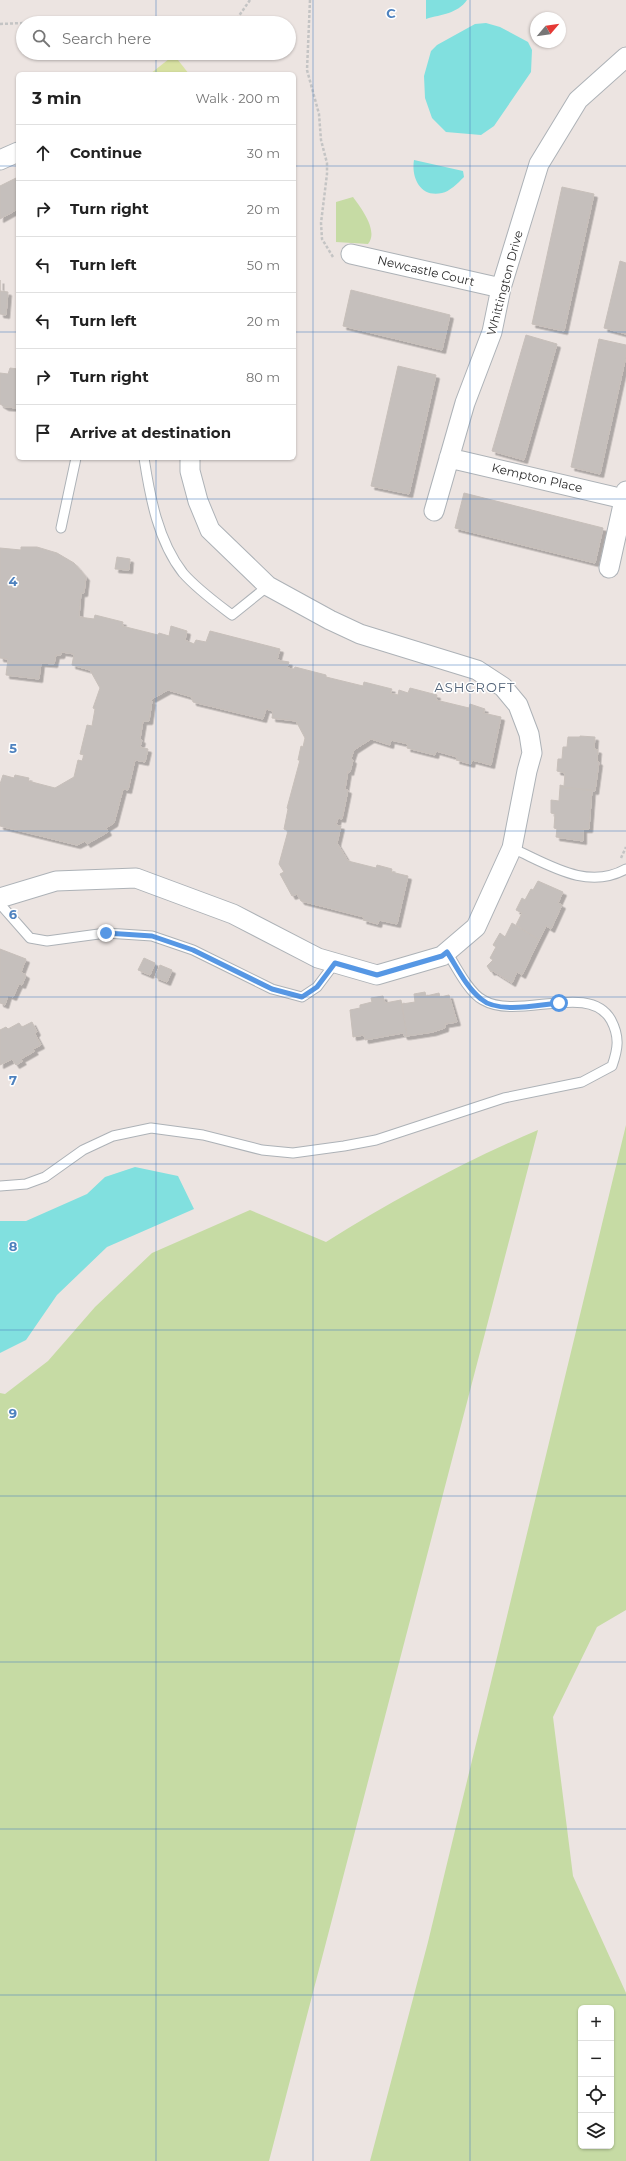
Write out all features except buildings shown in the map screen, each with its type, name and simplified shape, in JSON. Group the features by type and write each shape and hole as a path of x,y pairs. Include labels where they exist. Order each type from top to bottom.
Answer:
{"street":[{"name":"Whittington Drive","path":"434,511 465,403 492,332 501,288 539,164 578,100 626,57"},
{"path":"0,160 16,153"},
{"name":"Newcastle Court","path":"344,258 501,288"},
{"name":"Kempton Place","path":"449,458 625,495"},
{"path":"0,898 56,881 136,878 233,914 318,958 377,975 442,956 476,927 512,848 532,753 529,734 518,705 503,687 477,670 360,634 330,620 268,586 210,530 198,501 190,471 190,460"},
{"path":"609,568 625,495"}],"lane":[{"path":"61,528 76,460"},
{"path":"144,460 162,537 183,573 211,600 232,614 268,586"},
{"path":"512,848 571,875 595,879 619,873 626,869"},
{"path":"0,904 30,938 47,941 106,933 152,936 193,950 272,989 302,997 317,987 335,963"},
{"path":"0,1186 26,1184 46,1177 83,1150 113,1136 151,1128 203,1134 262,1150 293,1153 376,1140 504,1098 582,1082 612,1066 618,1047 617,1030 606,1011 590,1003 559,1003 515,1008 493,1005 481,1000 467,984 447,952"}],"path":[{"path":"239,16 250,0"},
{"path":"310,0 307,70 319,114 328,174 322,201 322,233 329,254 344,258"},
{"path":"0,24 16,23"}],"green space":[{"path":"168,60 178,60 187,72 153,72"},
{"path":"353,197 364,213 370,226 371,239 368,244 336,242 336,202"},
{"path":"626,1125 626,1610 597,1627 553,1717 573,1876 626,1993 626,2161 370,2161 428,1942"},
{"path":"538,1130 269,2161 0,2161 0,1393 5,1394 48,1361 95,1307 152,1253 250,1210 326,1242 378,1211 456,1168"}],"water":[{"path":"426,0 467,0 463,5 454,11 426,19"},
{"path":"486,23 500,27 528,42 532,50 531,72 494,126 481,135 446,132 432,118 425,98 424,76 431,51 437,45 475,24"},
{"path":"414,160 463,171 464,177 448,191 434,194 428,192 419,185 416,179 413,167"},
{"path":"135,1167 178,1176 194,1209 107,1247 57,1295 26,1340 0,1353 0,1221 26,1221 87,1194 105,1177"}],"district":[{"name":"ASHCROFT","path":"475,687"}],"route":[{"path":"106,933 152,936 193,950 272,989 302,997 317,987 335,963 377,975 442,956 447,952 467,984 481,1000 493,1005 515,1008 559,1003"}]}
